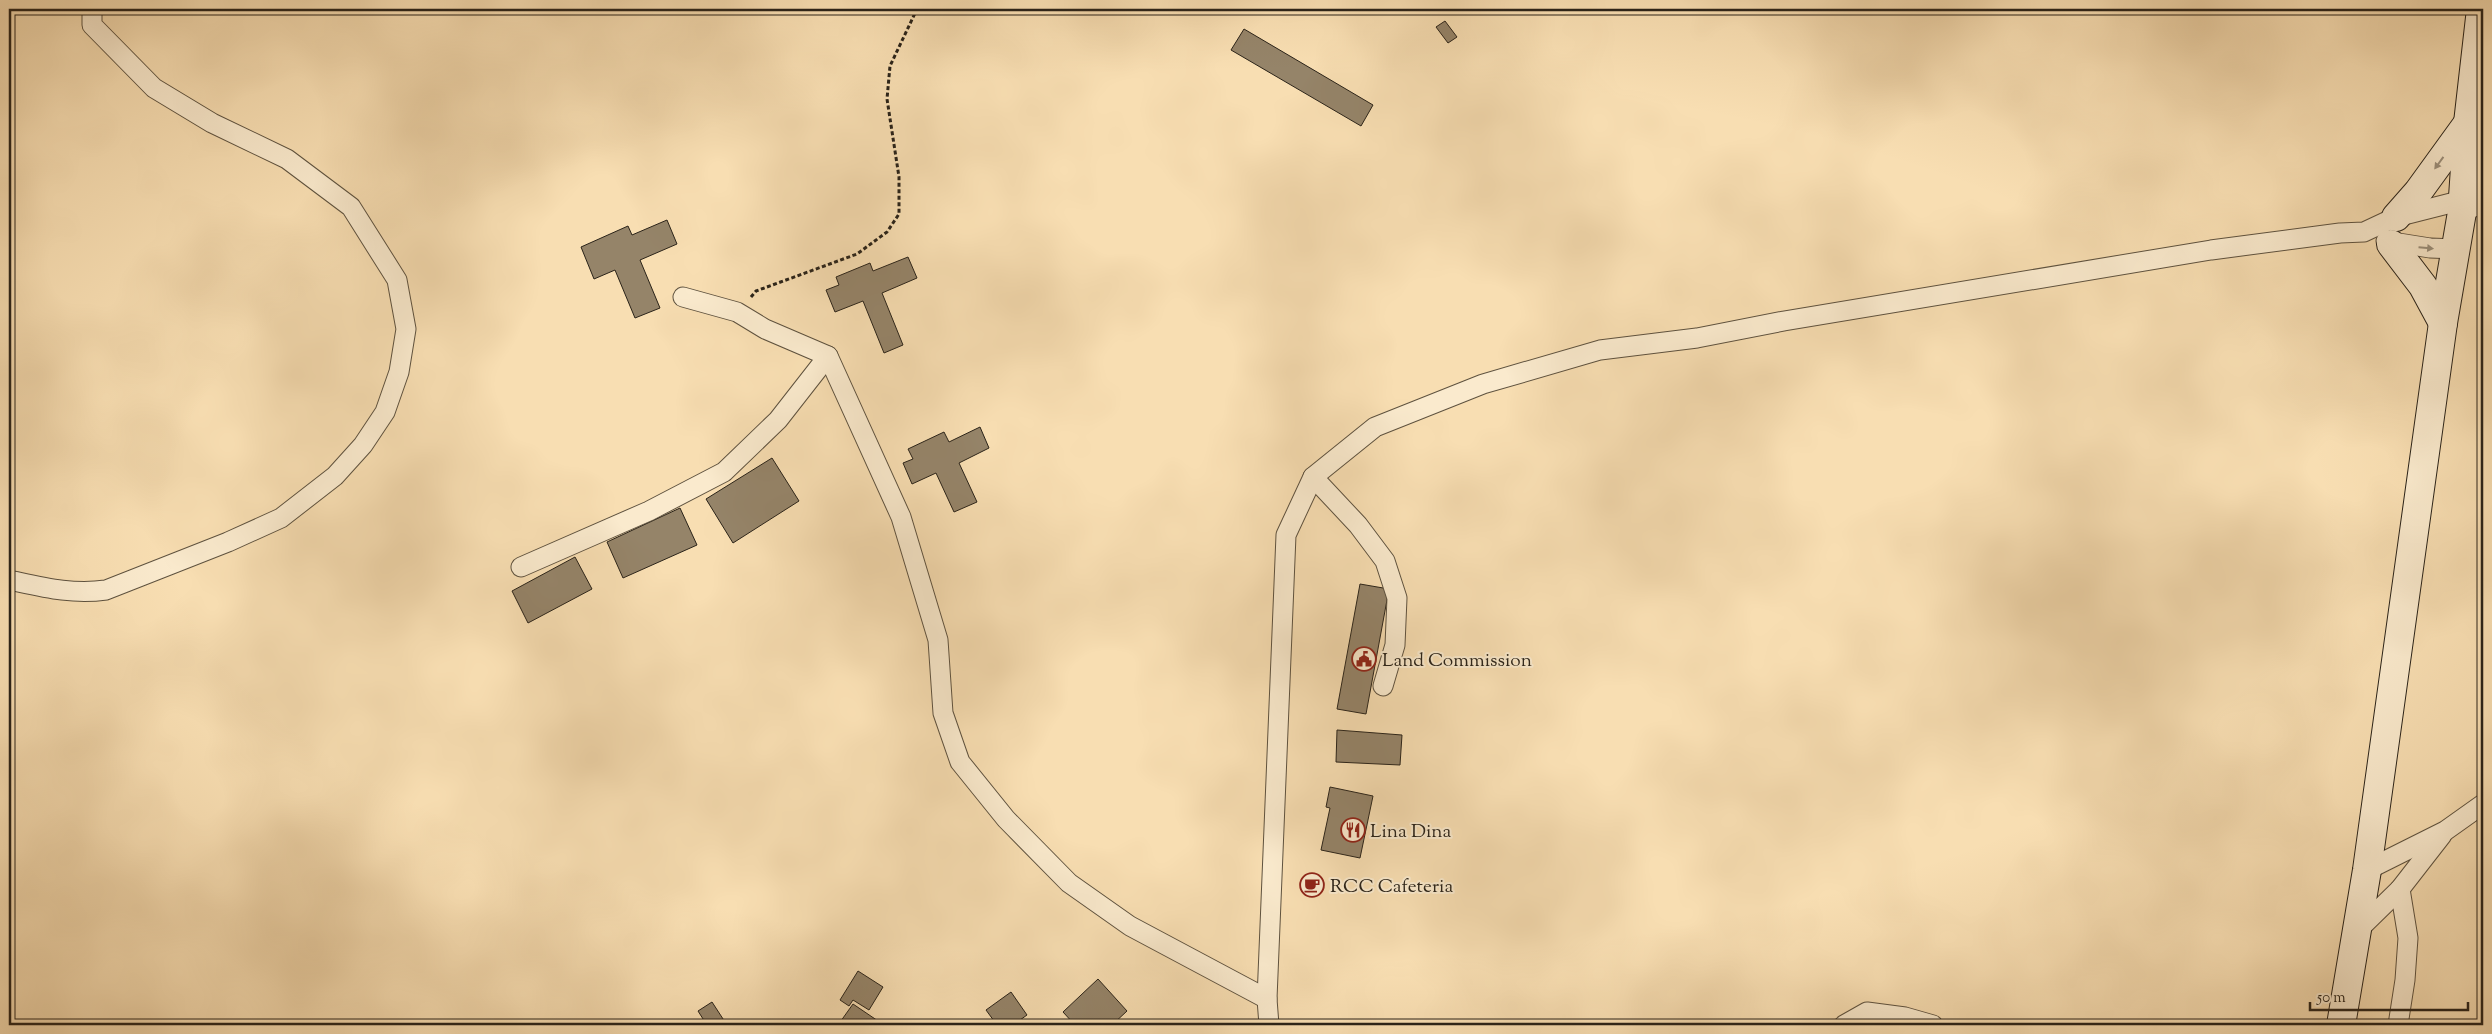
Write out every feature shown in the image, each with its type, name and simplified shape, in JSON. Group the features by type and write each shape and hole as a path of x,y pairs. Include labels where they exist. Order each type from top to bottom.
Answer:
{"street":[{"path":"9,580 62,591 85,593 106,590 281,518 335,476 363,445 385,412 399,372 406,329 397,280 351,207 286,159 212,123 154,88 92,25 92,9"},
{"path":"2341,1025 2367,870 2443,323 2456,249 2469,205 2468,123 2481,9"},
{"path":"2396,217 2418,192 2468,123"},
{"path":"1269,1025 1267,999 1286,535 1313,477 1375,427 1483,384 1600,350 1697,338 1784,321 2211,250 2340,233 2364,232 2396,217 2469,205"},
{"path":"2364,232 2391,244 2456,249"},
{"path":"2391,244 2423,286 2443,323"},
{"path":"683,297 737,312 764,329 828,356 901,517 938,640 943,713 960,762 1006,819 1069,883 1130,926 1267,999"},
{"path":"521,567 649,511 724,472 778,420 828,356"},
{"path":"1313,477 1358,525 1386,561 1397,598 1395,645 1383,686"},
{"path":"2367,870 2445,831 2483,804"},
{"path":"2357,931 2400,888 2445,831"},
{"path":"2398,1025 2405,980 2408,938 2400,888"},
{"path":"1844,1025 1868,1012 1905,1017 1933,1025"}],"path":[{"path":"737,312 756,291 857,254 887,232 898,214 899,176 887,99 890,66 917,9"}],"building":[{"path":"1445,21 1457,37 1448,43 1436,27"},
{"path":"1244,29 1373,105 1361,126 1231,50"},
{"path":"667,220 677,244 640,260 660,308 635,318 615,270 594,279 581,247 628,226 632,235"},
{"path":"908,257 917,278 882,293 903,345 884,353 863,301 835,312 826,290 839,285 836,277 870,263 873,271"},
{"path":"980,427 989,448 959,463 977,502 954,512 936,473 912,484 903,463 913,459 908,449 944,432 949,442"},
{"path":"772,458 799,501 733,543 706,499"},
{"path":"680,508 697,545 623,578 607,542"},
{"path":"575,557 592,589 528,623 512,591"},
{"path":"1360,584 1389,589 1366,714 1337,709"},
{"path":"1337,730 1402,735 1400,765 1336,762"},
{"path":"1330,787 1373,796 1360,858 1321,850 1330,808 1326,807"},
{"path":"858,971 883,987 869,1010 853,1000 849,1006 840,1000"},
{"path":"1098,979 1127,1011 1112,1025 1075,1025 1063,1012"},
{"path":"1011,992 1027,1015 1013,1025 997,1025 986,1010"},
{"path":"712,1002 727,1025 701,1025 705,1022 698,1011"},
{"path":"853,1004 884,1025 838,1025"}],"place":[{"name":"Land Commission","path":"1364,659"},
{"name":"Lina Dina","path":"1353,830"},
{"name":"RCC Cafeteria","path":"1312,885"}]}
